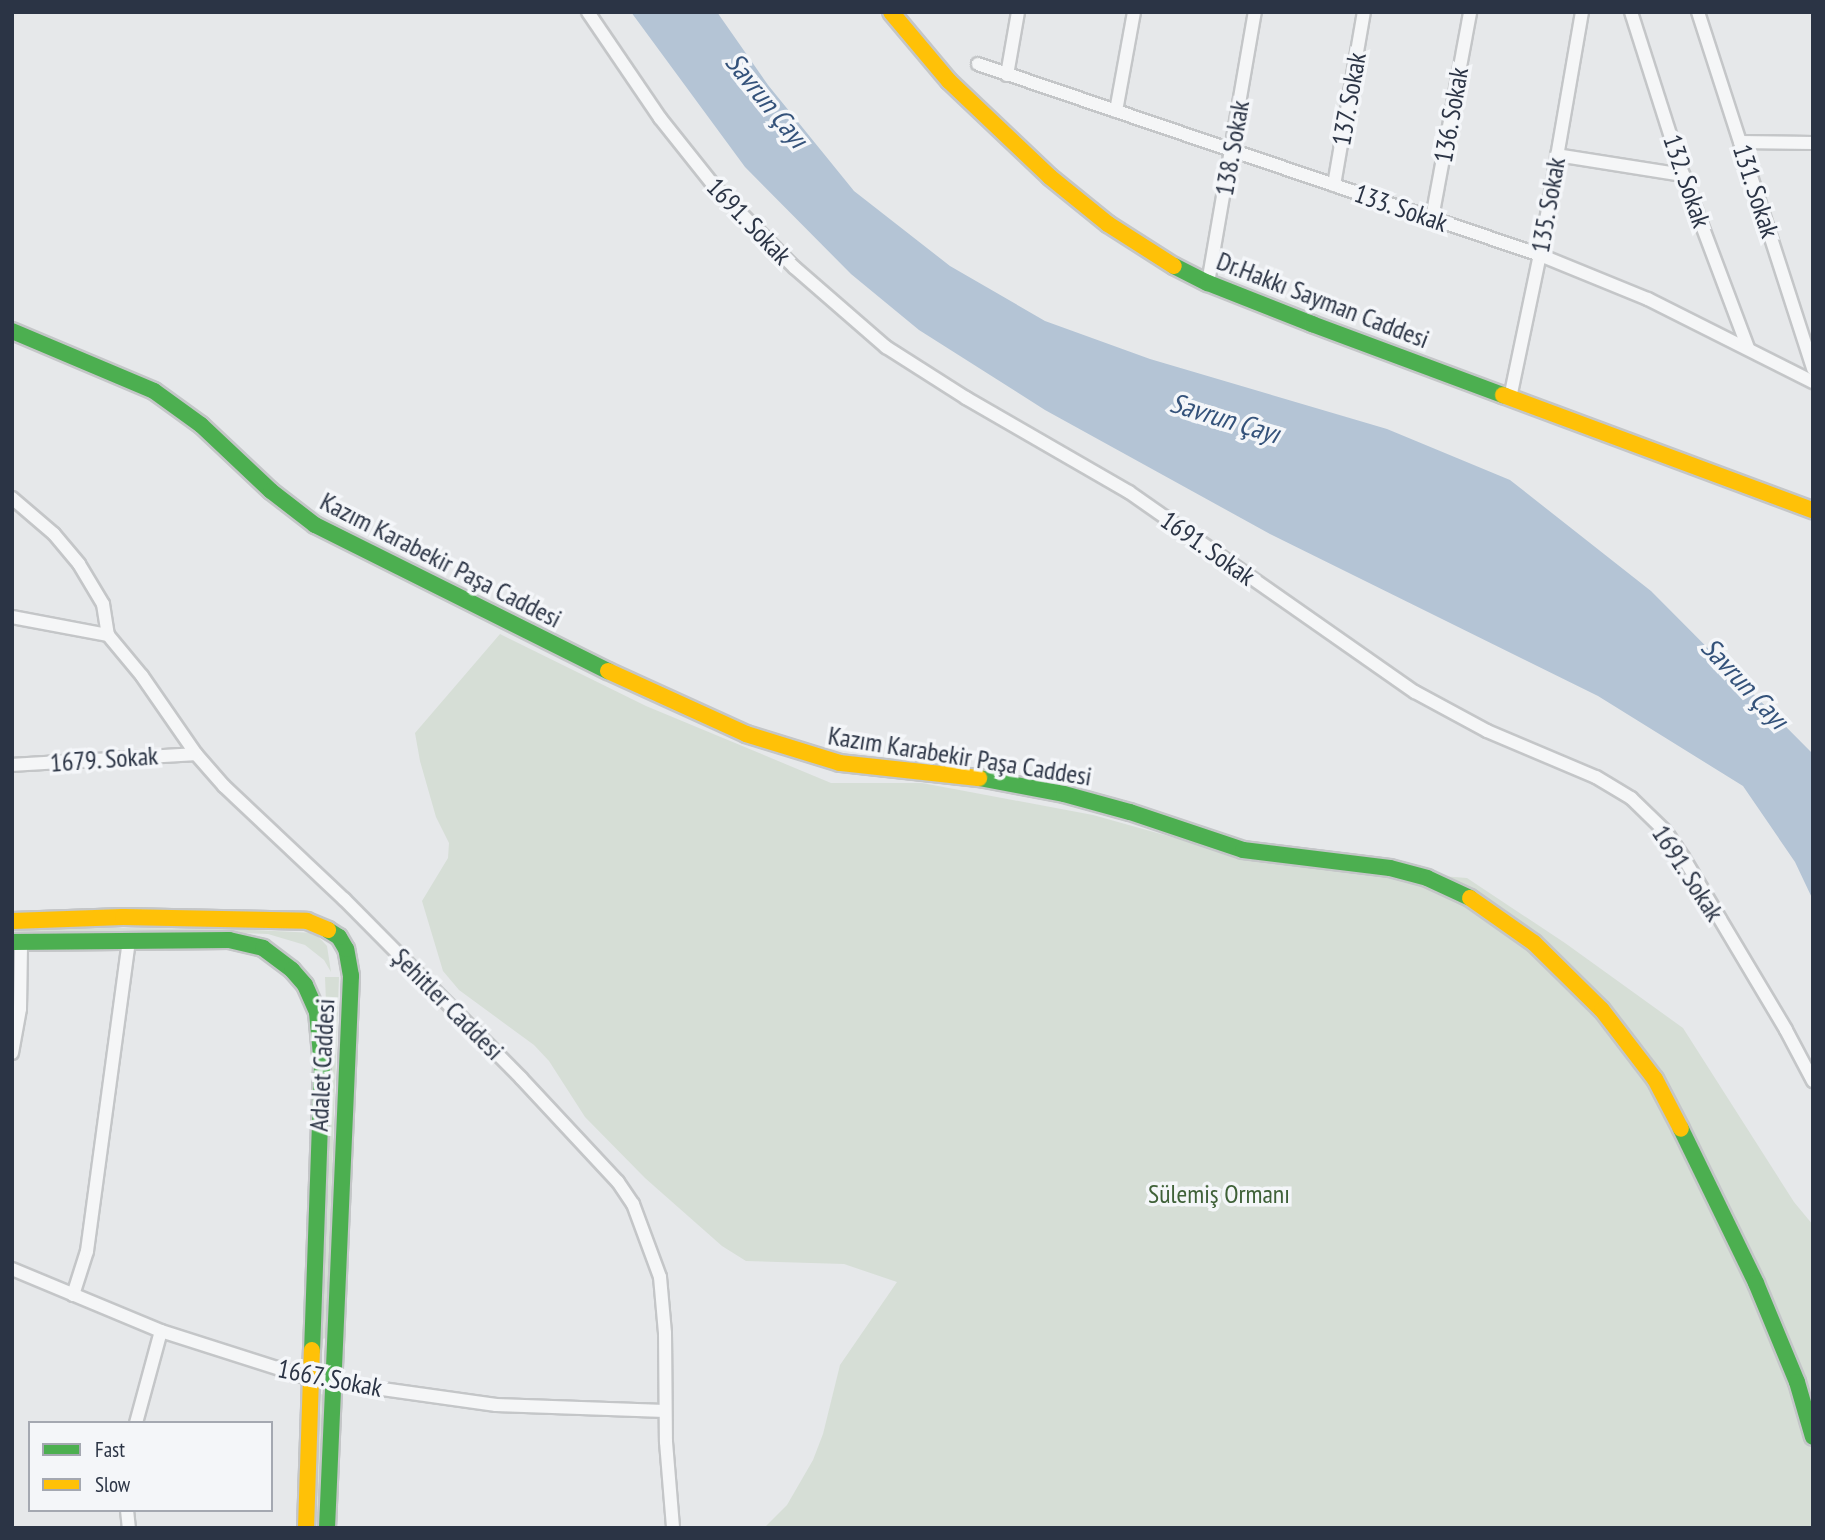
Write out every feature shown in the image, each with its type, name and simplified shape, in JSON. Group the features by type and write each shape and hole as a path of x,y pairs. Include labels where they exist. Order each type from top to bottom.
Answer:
{"street":[{"name":"1691. Sokak","path":"588,12 653,109 714,186 795,268 886,347 966,398 1129,492 1415,692 1478,726 1596,777 1631,798 1666,832 1683,857 1776,1012 1813,1081"},
{"name":"Dr.Hakkı Sayman Caddesi","path":"891,12 904,20 949,81 1050,177 1136,244 1208,283 1813,510"},
{"path":"1007,75 1018,12"},
{"path":"1116,111 1134,12"},
{"name":"138. Sokak","path":"1208,283 1255,12"},
{"name":"137. Sokak","path":"1334,185 1364,12"},
{"name":"136. Sokak","path":"1432,218 1470,12"},
{"name":"135. Sokak","path":"1510,398 1540,255 1582,12"},
{"name":"132. Sokak","path":"1631,12 1683,175 1748,348"},
{"name":"131. Sokak","path":"1702,14 1813,369"},
{"name":"133. Sokak","path":"978,64 1540,255 1648,299 1813,382"},
{"path":"1740,142 1813,143"},
{"path":"1557,155 1683,175"},
{"name":"Kazım Karabekir Paşa Caddesi","path":"12,331 154,391 201,425 289,506 333,535 605,670 746,734 840,762 960,775 1065,794 1255,853 1390,868 1427,878 1477,901 1534,943 1568,975 1602,1010 1655,1079 1719,1203 1760,1294 1797,1382 1813,1437"},
{"path":"12,498 54,534 79,564 103,604 108,635 12,617"},
{"name":"Şehitler Caddesi","path":"108,635 134,666 196,754 252,815 344,900 502,1058 618,1182 633,1203 660,1277 664,1312 665,1411 673,1528"},
{"name":"1679. Sokak","path":"12,765 196,754"},
{"name":"Adalet Caddesi","path":"12,921 122,917 307,921 339,937 346,949 351,976 327,1528"},
{"path":"73,1294 87,1251 129,940"},
{"path":"12,1053 20,1009 17,942 246,942 279,958 305,985 320,1031 323,1066 306,1528"},
{"name":"1667. Sokak","path":"12,1269 161,1331 333,1384 496,1405 665,1411"},
{"path":"137,1421 161,1331"}],"green space":[{"name":"Sülemiş Ormanı","path":"500,634 646,706 831,783 922,783 1093,815 1261,862 1467,878 1565,943 1683,1028 1794,1202 1813,1225 1813,1528 764,1528 787,1505 813,1460 823,1434 840,1365 897,1282 844,1264 746,1261 722,1246 645,1178 585,1117 549,1061 534,1045 459,990 443,971 422,901 448,858 449,843 436,817 415,733"},
{"path":"113,928 315,933 327,946 331,972 324,960 305,945 268,934 182,931 12,935 12,931 30,929"},
{"path":"325,977 339,977 326,1338 322,1339 330,1104"},
{"path":"321,1394 324,1395 318,1528 315,1528"}],"water":[{"name":"Savrun Çayı","path":"631,12 717,12 768,85 854,191 950,266 1045,321 1150,359 1387,429 1510,480 1651,591 1813,754 1813,900 1795,862 1743,786 1598,696 1270,534 1045,410 919,330 851,274 745,167"}],"traffic: fast":[{"path":"1174,266 1208,283 1312,324 1503,395"},
{"path":"12,331 154,391 201,425 271,491 315,525 608,671"},
{"path":"979,778 1064,794 1130,812 1243,850 1390,868 1427,878 1470,898"},
{"path":"327,1528 351,976 346,949 339,937 328,930"},
{"path":"12,942 229,940 263,948 292,970 305,985 317,1012 322,1066 312,1350"},
{"path":"1681,1129 1756,1283 1797,1382 1813,1437"}],"traffic: slow":[{"path":"891,12 949,81 1050,177 1108,224 1174,266"},
{"path":"1503,395 1813,510"},
{"path":"608,671 746,734 840,763 979,778"},
{"path":"1470,898 1534,943 1602,1010 1655,1079 1681,1129"},
{"path":"12,921 123,917 307,921 328,930"},
{"path":"306,1528 312,1350"}]}
